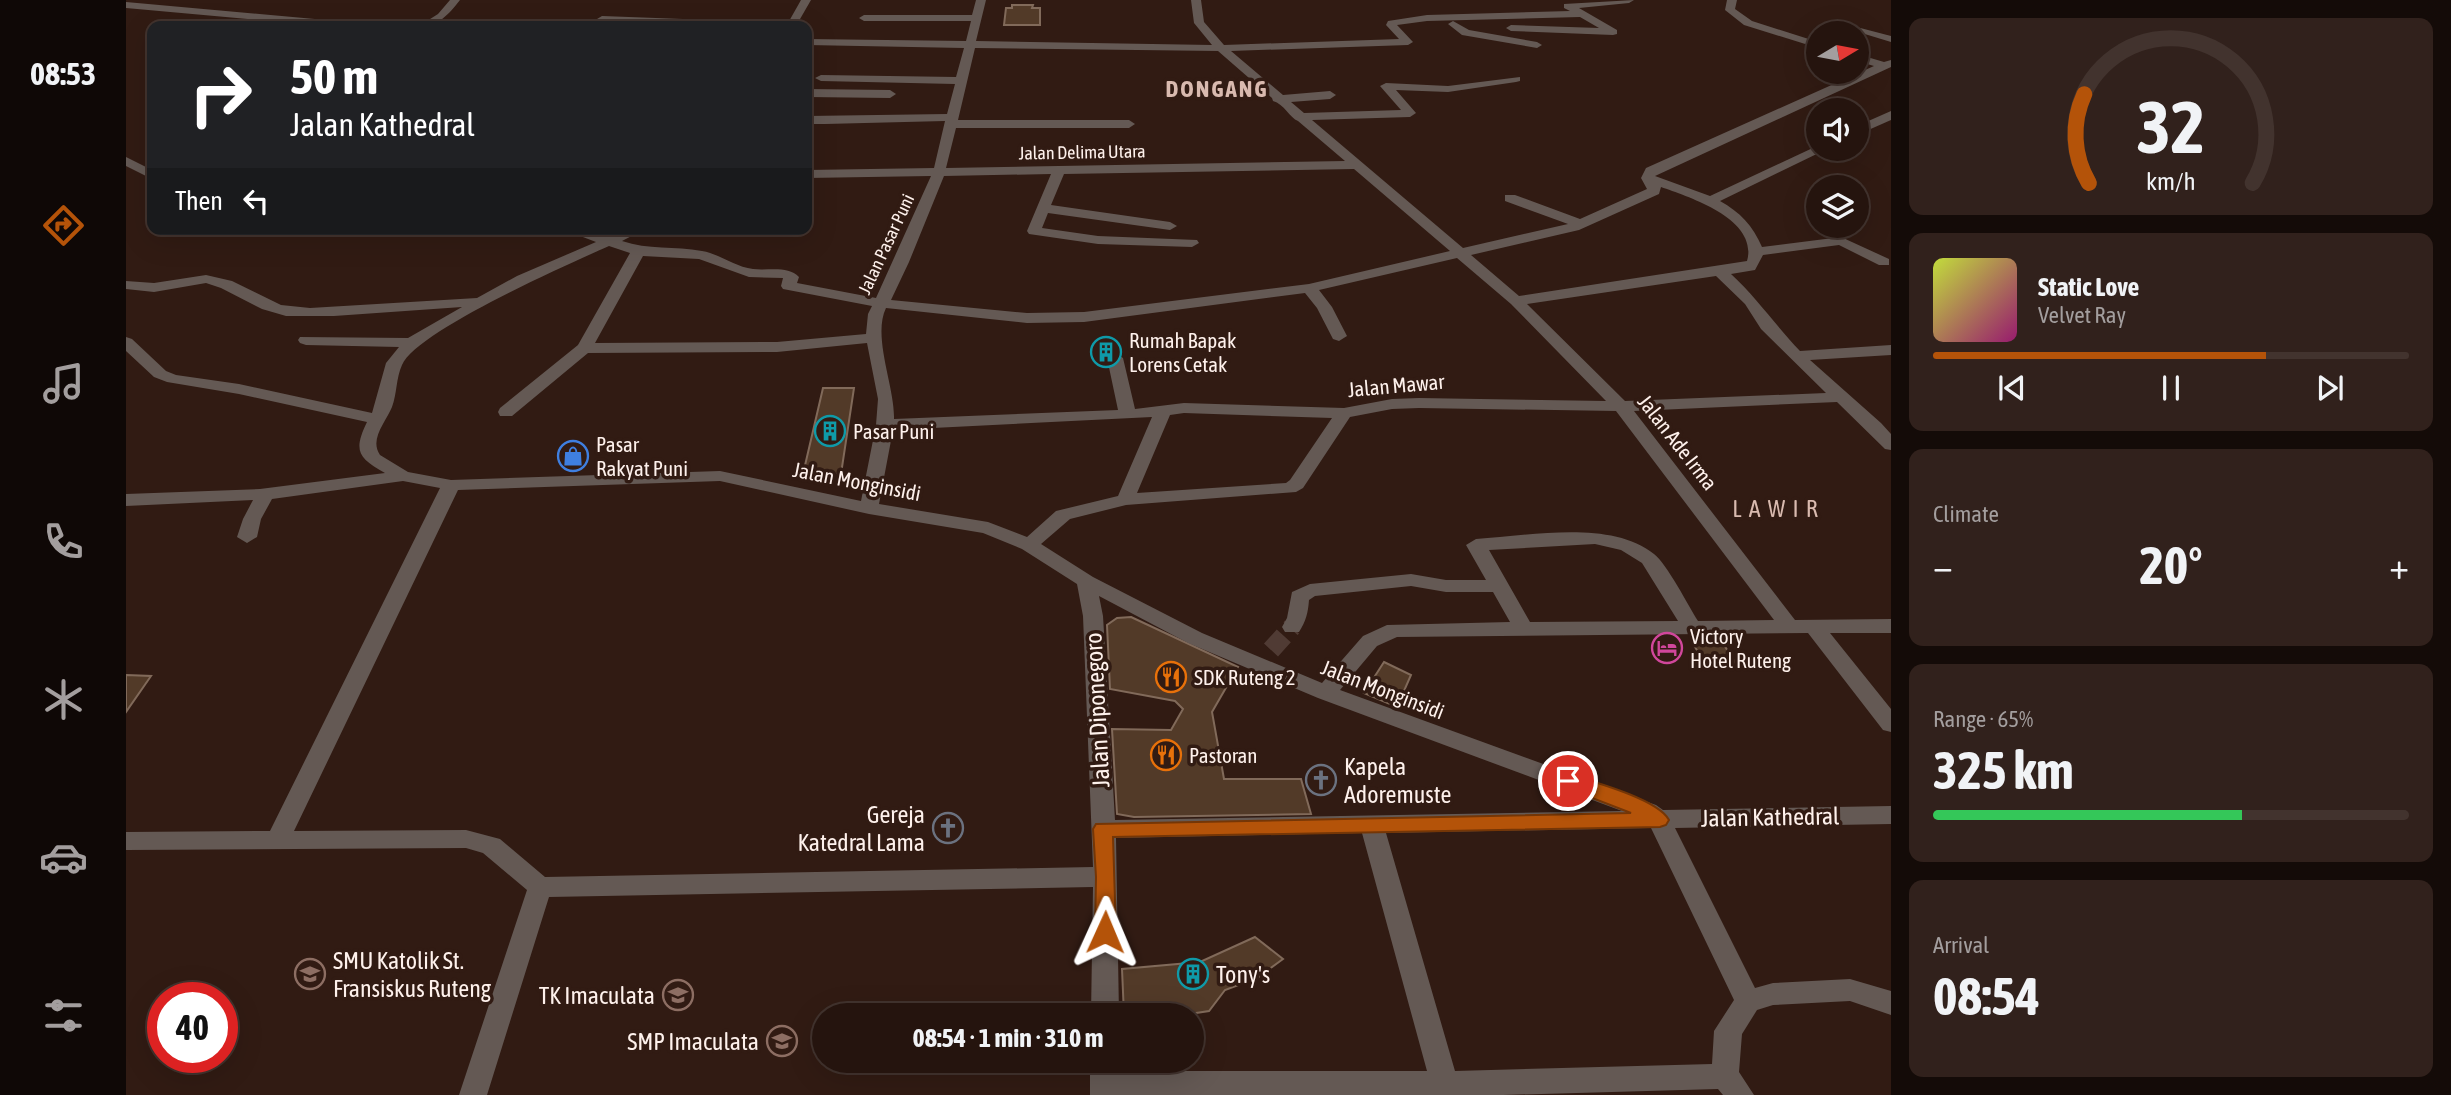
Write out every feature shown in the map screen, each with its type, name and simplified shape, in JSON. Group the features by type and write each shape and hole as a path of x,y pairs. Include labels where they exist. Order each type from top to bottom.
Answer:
{"street":[{"path":"433,21 442,16 456,0"},
{"path":"792,21 806,0"},
{"name":"Jalan Pasar Puni","path":"869,508 886,425 886,399 874,338 879,303 902,262 939,172 981,0"},
{"name":"Jalan Ade Irma","path":"1196,0 1199,23 1220,48 1516,302 1621,405 1670,466 1788,625"},
{"path":"1453,24 1613,32 1568,6 1629,0"},
{"path":"1732,0 1730,10 1741,20 1806,41"},
{"path":"126,5 304,21"},
{"path":"812,42 1220,48 1408,43 1391,23 1582,14"},
{"path":"864,18 978,19"},
{"path":"602,19 655,21"},
{"path":"1442,19 1466,33 1537,45"},
{"path":"1869,32 1891,39"},
{"path":"1869,60 1888,65"},
{"path":"1648,178 1655,168 1888,65"},
{"path":"851,69 819,73 962,82"},
{"path":"1298,117 1410,113 1386,86 1448,89 1516,79"},
{"path":"812,93 890,94"},
{"path":"1277,99 1330,95"},
{"path":"1869,125 1891,114"},
{"path":"812,120 891,120 911,116 952,121 1129,124"},
{"path":"1710,201 1806,156"},
{"path":"126,161 146,165"},
{"name":"Jalan Delima Utara","path":"812,174 1357,164"},
{"path":"126,174 146,165"},
{"path":"1059,170 1034,231 1098,240 1192,243"},
{"path":"1516,302 1750,267 1755,261 1757,252 1748,229 1740,220 1710,201 1648,178"},
{"path":"585,235 638,251 701,255 749,273 790,275 792,277 787,285 790,288 879,303 1053,318 1196,304 1309,288 1460,254 1581,224 1654,191 1648,178"},
{"path":"1510,198 1581,224"},
{"path":"1044,208 1170,226"},
{"name":"Jalan Monginsidi","path":"625,235 522,279 411,343 394,363 384,405 367,440 368,451 373,459 402,476 451,485 720,476 869,508 988,528 1029,545 1086,581 1195,638 1264,657 1326,693 1633,804 1660,820"},
{"path":"1757,252 1839,241 1884,262"},
{"path":"506,412 584,348 638,251"},
{"path":"1720,272 1751,301 1767,326 1796,356 1891,445"},
{"path":"126,285 149,288 209,279 250,294 278,310 289,311 332,312 420,303 480,303"},
{"path":"1309,288 1339,336"},
{"path":"584,348 777,347 874,338"},
{"path":"306,340 411,343"},
{"path":"126,342 160,374 173,379 239,389 377,419"},
{"path":"1796,356 1891,350"},
{"path":"1115,358 1128,415"},
{"name":"Jalan Mawar","path":"886,425 1128,415 1163,410 1344,413 1392,404 1419,403 1621,405 1841,397"},
{"path":"1126,499 1132,473 1156,433 1163,410"},
{"path":"1029,545 1063,514 1126,499 1290,488 1297,484 1344,413"},
{"path":"126,500 350,485 402,476"},
{"path":"278,839 451,485"},
{"path":"247,537 252,519 267,492"},
{"path":"1523,627 1476,545 1600,539 1628,546 1647,557 1691,626"},
{"path":"1292,627 1297,618 1299,597 1310,590 1411,580 1446,586 1498,586"},
{"name":"Jalan Diponegoro","path":"1086,581 1093,616 1106,877 1105,1003"},
{"name":"Jalan Diponegoro","path":"1093,616 1132,606"},
{"path":"1813,626 1891,724"},
{"path":"1326,693 1370,641 1384,632 1404,629 1891,626"},
{"name":"Jalan Kathedral","path":"1103,829 1891,815"},
{"path":"1660,820 1748,1001"},
{"path":"1372,825 1446,1089"},
{"path":"126,841 466,839 491,846 540,887 1106,877"},
{"path":"472,1095 540,887"},
{"path":"1104,1080 1446,1089 1733,1086 1728,1031 1748,1001 1773,994 1850,990 1891,1003"}],"building":[{"path":"1012,5 1033,5 1032,8 1040,8 1040,25 1004,25 1006,8 1012,8"},
{"name":"Pasar Puni","path":"823,388 854,388 841,474 803,474"},
{"path":"1131,617 1238,667 1212,712 1224,779 1301,779 1311,814 1134,817 1117,814 1112,729 1171,730 1183,709 1175,701 1110,689 1107,625 1117,618"},
{"path":"1722,642 1737,665 1707,666 1693,644"},
{"path":"1384,662 1411,675 1397,707 1364,693"},
{"path":"126,675 151,676 126,712"},
{"name":"Tony's","path":"1255,937 1283,959 1257,978 1225,990 1209,1011 1204,1012 1204,1003 1123,1003 1122,969 1200,962"}],"tunnel":[{"path":"1271,650 1292,627"}],"place":[{"name":"Rumah Bapak Lorens Cetak","path":"1106,352"},
{"name":"Pasar Puni","path":"830,431"},
{"name":"Pasar Rakyat Puni","path":"573,456"},
{"name":"Victory Hotel Ruteng","path":"1667,648"},
{"name":"SDK Ruteng 2","path":"1171,677"},
{"name":"Pastoran","path":"1166,755"},
{"name":"Kapela Adoremuste","path":"1321,780"},
{"name":"Gereja Katedral Lama","path":"948,828"},
{"name":"SMU Katolik St. Fransiskus Ruteng","path":"310,974"},
{"name":"Tony's","path":"1193,974"},
{"name":"TK Imaculata","path":"678,995"},
{"name":"SMP Imaculata","path":"782,1041"}],"district":[{"name":"DONGANG","path":"1217,89"},
{"name":"L A W I R","path":"1776,508"}],"route":[{"path":"1105,932 1103,829 1660,820 1633,804 1568,781"}]}
